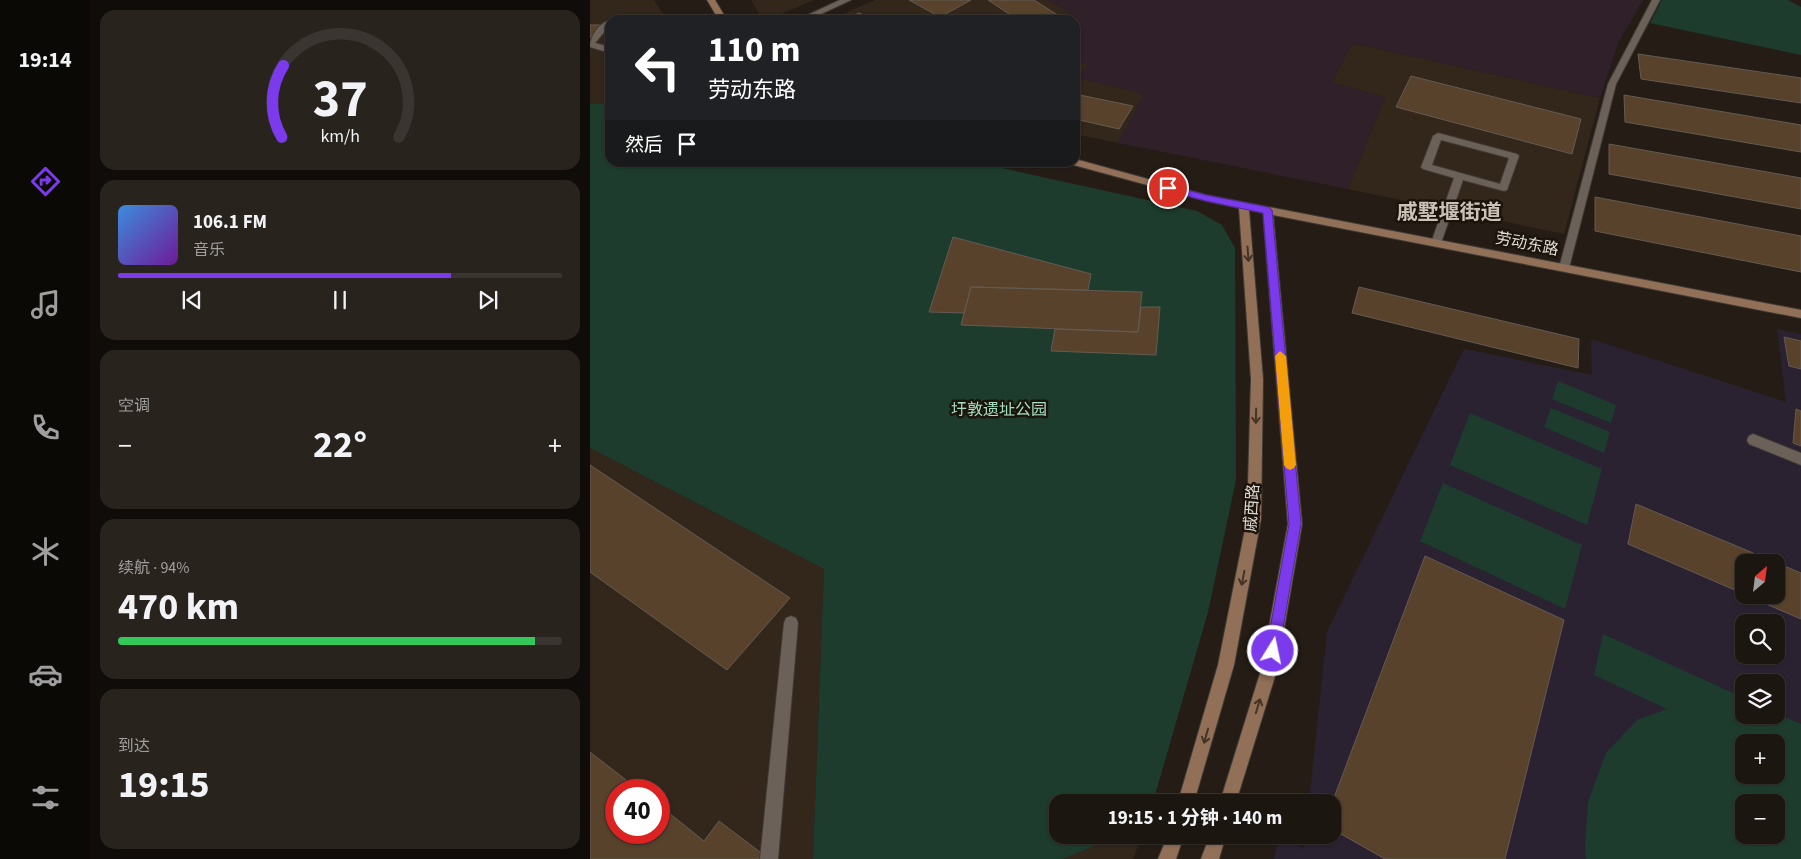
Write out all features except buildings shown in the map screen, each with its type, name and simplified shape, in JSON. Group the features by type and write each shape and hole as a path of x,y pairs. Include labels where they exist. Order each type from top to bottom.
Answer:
{"street":[{"path":"711,0 720,15"},
{"path":"812,15 847,0"},
{"path":"1564,268 1612,84 1656,0"},
{"path":"605,25 590,44 605,48"},
{"path":"1438,136 1514,156 1504,188 1460,176 1426,167 1438,136"},
{"name":"劳动东路","path":"1080,164 1206,198 1244,206 1801,314"},
{"path":"1436,243 1460,176"},
{"name":"戚西路","path":"1188,794 1226,665 1254,519 1257,379 1244,206"},
{"path":"1231,794 1270,670 1295,524 1268,210"},
{"path":"1753,440 1801,459"},
{"path":"769,859 791,623"},
{"path":"1167,859 1173,844"},
{"path":"1210,859 1215,844"}],"shaded area":[{"path":"590,0 654,0 664,15 605,15 605,104 590,104"},
{"path":"751,0 814,0 779,15 760,15"},
{"path":"875,0 1048,0 1075,15 840,15"},
{"path":"1048,0 1643,0 1618,43 1600,98 1352,43 1332,83 1385,97 1348,189 1118,143 1144,94 1080,78 1080,76 1089,65 1080,62 1080,15 1074,15"},
{"path":"1352,43 1600,98 1564,234 1348,189 1385,97 1332,83"},
{"path":"1080,62 1089,65 1080,76"},
{"path":"1080,78 1145,94 1118,143 1080,135"},
{"path":"1777,329 1801,334 1801,859 1274,859 1277,844 1296,844 1304,849 1304,844 1341,844 1341,794 1310,794 1327,632 1464,349 1592,375 1591,339 1786,402"},
{"path":"590,448 824,569 813,859 590,859"},
{"path":"1099,844 1139,844 1133,859 1063,859"}],"green space":[{"path":"1662,0 1788,0 1801,7 1801,55 1650,23"},
{"name":"圩敦遗址公园","path":"590,104 605,104 605,167 997,167 1197,211 1222,225 1235,248 1236,480 1208,612 1155,794 1049,794 1049,844 1099,844 1063,859 813,859 824,569 590,448"},
{"path":"1558,381 1616,405 1611,423 1552,399"},
{"path":"1551,408 1610,432 1604,453 1544,427"},
{"path":"1470,413 1602,469 1587,525 1450,465"},
{"path":"1443,483 1582,545 1565,609 1420,541"},
{"path":"1603,634 1735,694 1735,724 1785,724 1785,717 1801,724 1801,859 1586,859 1588,802 1606,753 1637,720 1667,709 1594,675"}],"slow traffic":[{"path":"1280,356 1290,465"}],"district":[{"name":"戚墅堰街道","path":"1449,212"}],"route":[{"path":"1168,188 1206,198 1268,210 1295,524 1273,651"}]}
